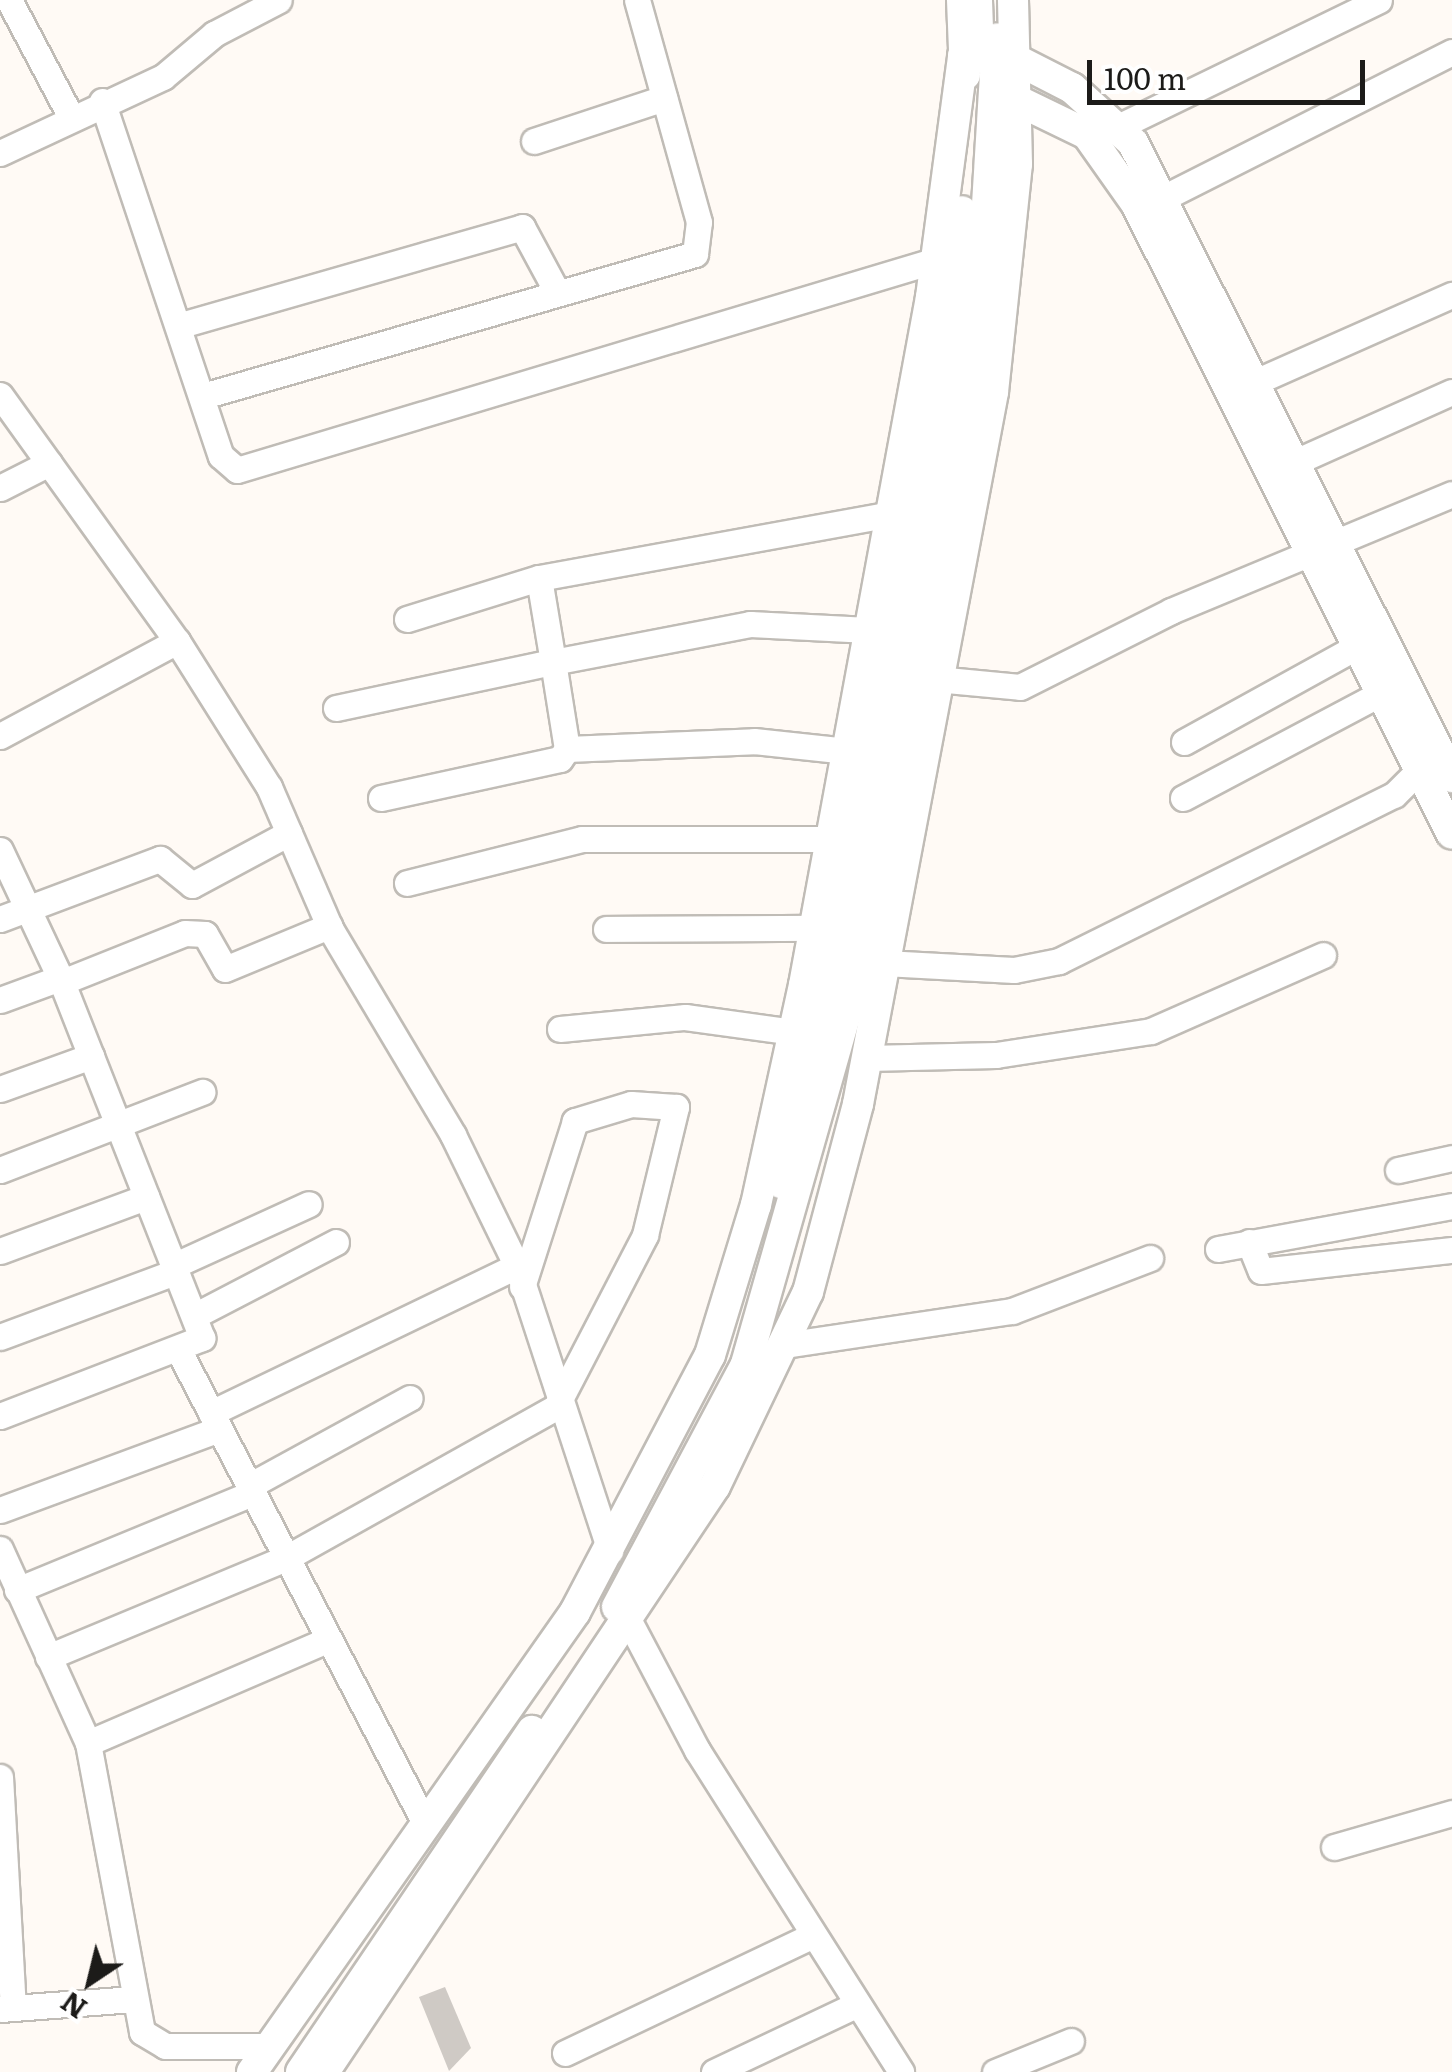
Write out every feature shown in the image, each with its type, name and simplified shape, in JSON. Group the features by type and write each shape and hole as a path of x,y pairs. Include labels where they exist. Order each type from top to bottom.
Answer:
{"main road":[{"path":"271,2059 610,1552 710,1355 756,1205 794,1032 936,260 990,58 1013,0"},
{"path":"324,2072 630,1623 715,1486 808,1292 867,1058 993,392 993,91 980,5"},
{"path":"300,2072 370,1958 603,1632 746,1364 853,989 980,303 993,91 990,58"},
{"path":"990,58 1118,126 1135,177 1325,548 1452,777"},
{"path":"993,91 1088,134 1161,199 1293,464 1360,645 1452,834"},
{"path":"252,2072 271,2059 591,1620 664,1499 727,1364 830,987 993,91"}],"street":[{"path":"10,0 71,117"},
{"path":"0,154 102,102 163,77 214,34 279,0"},
{"path":"203,396 699,250 637,0"},
{"path":"1118,126 1379,0"},
{"path":"1161,199 1452,52"},
{"path":"534,140 664,98"},
{"path":"102,102 181,325 220,456 240,470 936,260"},
{"path":"181,325 522,228 556,292"},
{"path":"1253,383 1452,295"},
{"path":"1293,464 1452,392"},
{"path":"0,395 177,641 290,834 329,926 398,1033 519,1276 556,1407 610,1552"},
{"path":"0,488 49,463"},
{"path":"936,679 1020,686 1452,494"},
{"path":"407,619 539,578 891,514"},
{"path":"382,798 560,759 567,749 539,578"},
{"path":"336,708 750,624 869,630"},
{"path":"0,736 177,641"},
{"path":"1184,742 1360,645"},
{"path":"1183,798 1384,692"},
{"path":"567,749 694,740 847,751"},
{"path":"884,964 1014,970 1059,960 1394,795 1421,768"},
{"path":"0,918 160,859 192,886 290,834"},
{"path":"407,883 582,839 830,839"},
{"path":"0,850 91,1056 202,1338 180,1353 0,1416"},
{"path":"0,1000 185,933 205,934 225,969 329,926"},
{"path":"606,930 814,928"},
{"path":"867,1058 996,1055 1150,1032 1323,956"},
{"path":"560,1030 685,1017 794,1032"},
{"path":"0,1088 91,1056"},
{"path":"0,1170 202,1092"},
{"path":"0,1510 215,1421 519,1276 575,1121 630,1104 676,1107 645,1235 605,1328 556,1407 286,1558 48,1658"},
{"path":"1398,1170 1452,1158"},
{"path":"0,1251 146,1198"},
{"path":"0,1336 174,1269 309,1204"},
{"path":"1218,1249 1452,1206"},
{"path":"194,1316 336,1242"},
{"path":"1249,1242 1261,1272 1452,1250"},
{"path":"784,1345 1012,1310 1150,1258"},
{"path":"180,1353 426,1824"},
{"path":"14,1602 251,1489 410,1398"},
{"path":"0,1549 14,1602 48,1658 88,1743 142,2032 158,2044 271,2059"},
{"path":"630,1623 813,1935 901,2072"},
{"path":"88,1743 329,1639"},
{"path":"0,1777 7,2008 133,2000"},
{"path":"1334,1847 1452,1813"},
{"path":"565,2053 813,1935"},
{"path":"714,2072 856,2004"},
{"path":"995,2072 1071,2040"}],"building":[{"path":"445,1987 471,2048 449,2071 419,1997"}]}
